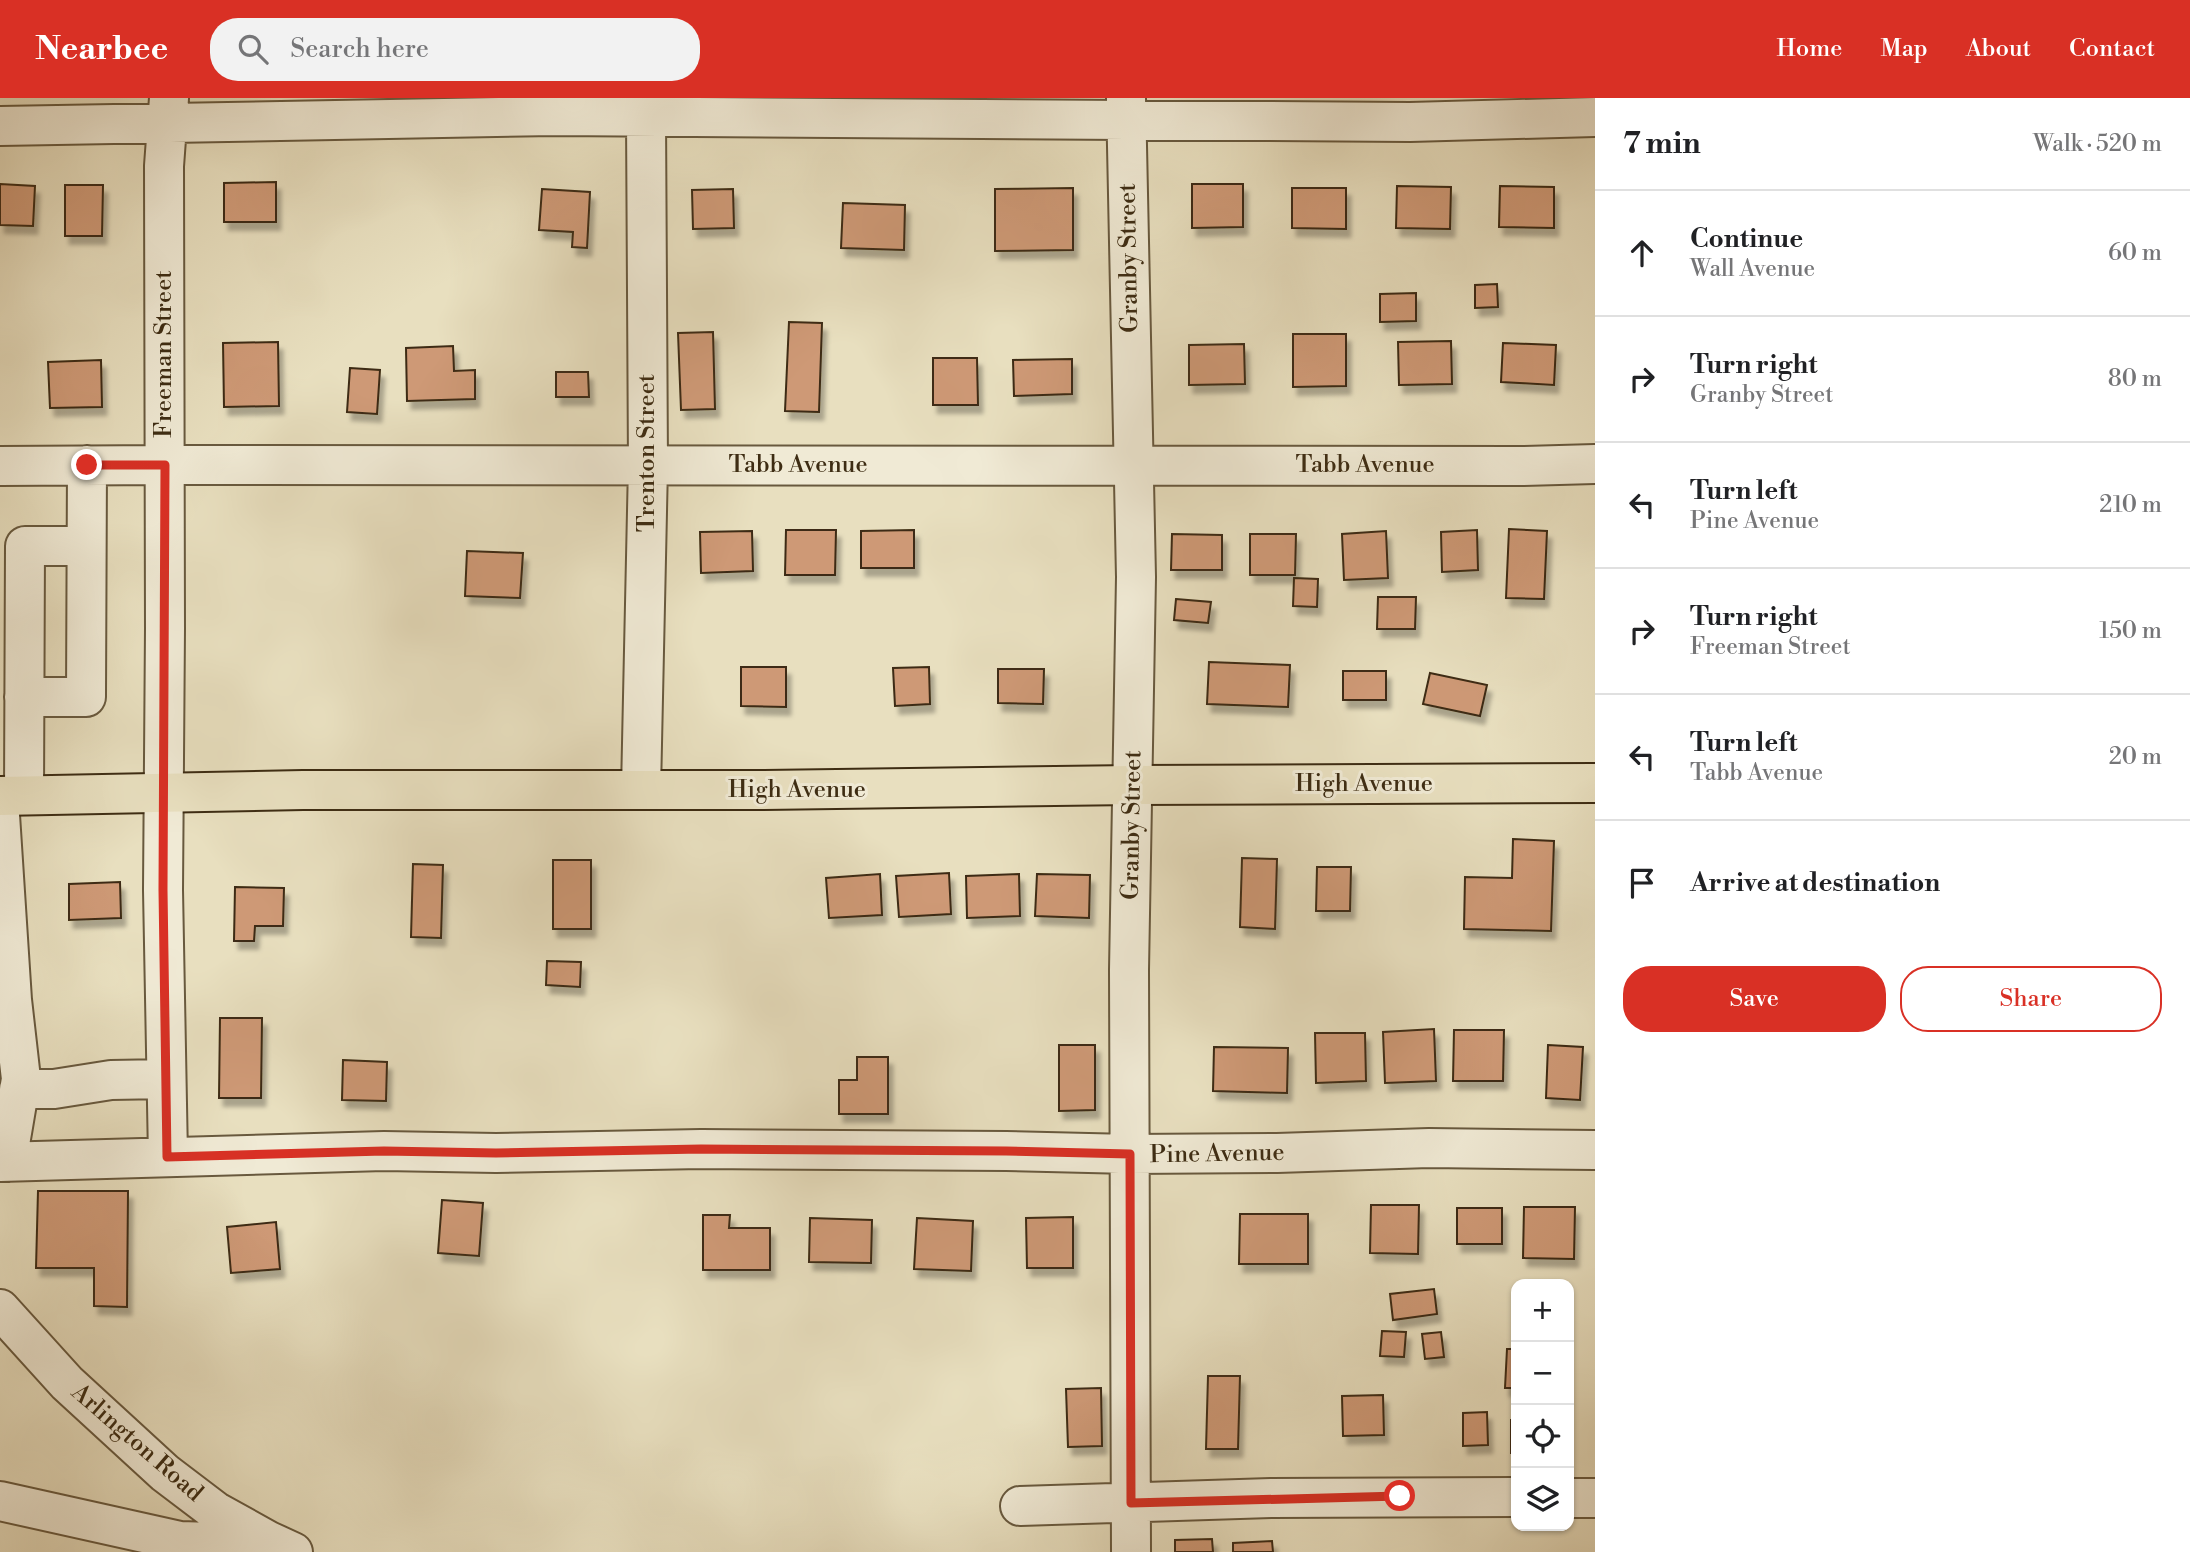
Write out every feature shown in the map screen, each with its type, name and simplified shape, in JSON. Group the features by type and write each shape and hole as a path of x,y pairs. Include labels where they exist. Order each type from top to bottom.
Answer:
{"main road":[{"name":"High Avenue","path":"8,802 164,792 303,790 1595,783"}],"street":[{"path":"0,126 168,111 932,120 1126,108 1410,122 1595,117"},
{"name":"Granby Street","path":"1126,108 1136,577 1129,970 1131,1552"},
{"name":"Freeman Street","path":"167,1157 163,890 164,166 168,111"},
{"name":"Trenton Street","path":"641,790 648,465 646,117"},
{"name":"Tabb Avenue","path":"0,466 1595,464"},
{"path":"24,696 86,697 87,465"},
{"path":"3,1162 21,1079 12,1000 8,802 24,696 24,546 86,546"},
{"path":"19,1089 54,1089 111,1080 166,1079"},
{"name":"Pine Avenue","path":"3,1162 384,1151 496,1153 701,1149 1130,1154 1429,1149 1595,1150"},
{"name":"Arlington Road","path":"0,1309 67,1383 165,1473 215,1511 277,1549"},
{"path":"1020,1506 1271,1498 1511,1497"},
{"path":"1574,1498 1595,1498"},
{"path":"0,1501 180,1542 244,1544 277,1549"}],"building":[{"path":"276,182 276,222 224,222 224,183"},
{"path":"0,184 35,186 33,226 0,225"},
{"path":"1192,184 1243,184 1243,227 1192,228"},
{"path":"65,185 103,185 102,236 65,236"},
{"path":"1397,186 1451,187 1450,229 1396,228"},
{"path":"1500,186 1554,187 1554,228 1499,227"},
{"path":"1073,188 1073,250 995,251 995,189"},
{"path":"1292,188 1346,188 1346,229 1292,228"},
{"path":"542,189 590,192 587,248 572,247 573,232 539,230"},
{"path":"733,189 734,228 693,229 692,190"},
{"path":"843,203 905,205 904,250 841,248"},
{"path":"1497,284 1498,307 1475,308 1475,285"},
{"path":"1416,293 1416,321 1380,322 1380,294"},
{"path":"789,322 822,323 819,412 785,411"},
{"path":"713,332 715,409 681,410 678,333"},
{"path":"1293,334 1346,334 1346,386 1293,387"},
{"path":"1451,341 1452,384 1399,385 1398,342"},
{"path":"278,342 279,406 224,407 223,343"},
{"path":"1503,343 1556,345 1554,385 1501,382"},
{"path":"1244,344 1245,384 1189,385 1189,345"},
{"path":"453,346 454,371 475,370 475,399 407,401 406,348"},
{"path":"933,358 977,358 978,405 933,405"},
{"path":"1072,359 1072,394 1014,396 1013,360"},
{"path":"101,360 102,407 50,408 48,362"},
{"path":"350,368 380,370 377,414 347,412"},
{"path":"556,372 588,372 589,397 556,397"},
{"path":"1509,529 1547,531 1544,599 1506,598"},
{"path":"786,530 836,530 835,575 785,575"},
{"path":"914,530 914,568 861,568 861,531"},
{"path":"1477,530 1478,570 1442,572 1441,532"},
{"path":"752,531 753,571 701,573 700,532"},
{"path":"1386,531 1388,578 1344,580 1342,534"},
{"path":"1172,534 1222,535 1222,570 1171,570"},
{"path":"1250,534 1296,534 1295,575 1250,575"},
{"path":"467,551 523,553 520,598 465,596"},
{"path":"1294,578 1318,579 1317,607 1293,606"},
{"path":"1378,597 1416,597 1415,629 1377,629"},
{"path":"1176,599 1211,602 1208,623 1174,620"},
{"path":"1209,662 1290,665 1288,707 1207,704"},
{"path":"741,667 786,667 786,707 741,706"},
{"path":"929,667 930,704 895,706 893,668"},
{"path":"998,669 1044,669 1043,704 998,703"},
{"path":"1343,671 1386,671 1386,700 1343,700"},
{"path":"1430,673 1487,685 1480,716 1423,704"},
{"path":"1513,839 1554,841 1551,931 1464,929 1465,877 1512,878"},
{"path":"1242,858 1277,859 1275,929 1240,927"},
{"path":"553,860 591,860 591,929 553,929"},
{"path":"413,864 443,865 441,938 411,937"},
{"path":"1317,867 1351,867 1350,911 1316,911"},
{"path":"949,873 951,914 899,917 896,876"},
{"path":"880,874 882,915 829,918 826,878"},
{"path":"1019,874 1020,916 967,918 966,876"},
{"path":"1037,874 1090,875 1089,918 1035,916"},
{"path":"120,882 121,918 69,920 69,884"},
{"path":"235,887 284,888 283,926 255,926 254,941 234,941"},
{"path":"547,961 581,962 580,987 546,985"},
{"path":"220,1018 262,1018 261,1098 219,1098"},
{"path":"1434,1029 1436,1081 1385,1083 1383,1032"},
{"path":"1454,1030 1504,1030 1503,1081 1453,1081"},
{"path":"1315,1033 1365,1033 1366,1081 1316,1083"},
{"path":"1059,1045 1095,1045 1095,1110 1059,1111"},
{"path":"1548,1045 1583,1047 1580,1100 1546,1098"},
{"path":"1214,1047 1288,1048 1287,1093 1213,1091"},
{"path":"857,1057 888,1057 888,1114 839,1114 839,1080 857,1080"},
{"path":"343,1060 387,1062 386,1101 342,1100"},
{"path":"38,1191 128,1191 127,1307 94,1306 94,1268 36,1268"},
{"path":"442,1200 483,1203 479,1256 438,1253"},
{"path":"1371,1205 1419,1205 1418,1254 1370,1253"},
{"path":"1524,1207 1575,1207 1574,1259 1523,1258"},
{"path":"1457,1208 1502,1208 1502,1244 1457,1244"},
{"path":"1240,1214 1308,1214 1308,1264 1239,1264"},
{"path":"703,1215 730,1215 729,1228 770,1228 770,1270 703,1270"},
{"path":"1073,1217 1073,1268 1027,1268 1026,1218"},
{"path":"810,1218 872,1220 871,1263 809,1262"},
{"path":"917,1218 973,1221 971,1271 914,1269"},
{"path":"276,1222 280,1269 231,1273 227,1227"},
{"path":"1434,1289 1437,1314 1393,1320 1390,1294"},
{"path":"1382,1331 1406,1332 1404,1357 1380,1356"},
{"path":"1441,1332 1444,1357 1425,1359 1422,1334"},
{"path":"1507,1349 1511,1349 1511,1388 1505,1388"},
{"path":"1208,1376 1240,1376 1238,1449 1206,1449"},
{"path":"1101,1388 1102,1446 1068,1447 1066,1389"},
{"path":"1383,1395 1384,1435 1343,1436 1342,1396"},
{"path":"1487,1412 1488,1445 1463,1446 1463,1413"},
{"path":"1212,1539 1213,1552 1175,1552 1175,1540"},
{"path":"1272,1541 1273,1552 1233,1552 1233,1543"}],"route":[{"path":"87,465 165,465 163,890 167,1157 384,1151 496,1153 701,1149 1130,1154 1131,1503 1400,1496"}]}
